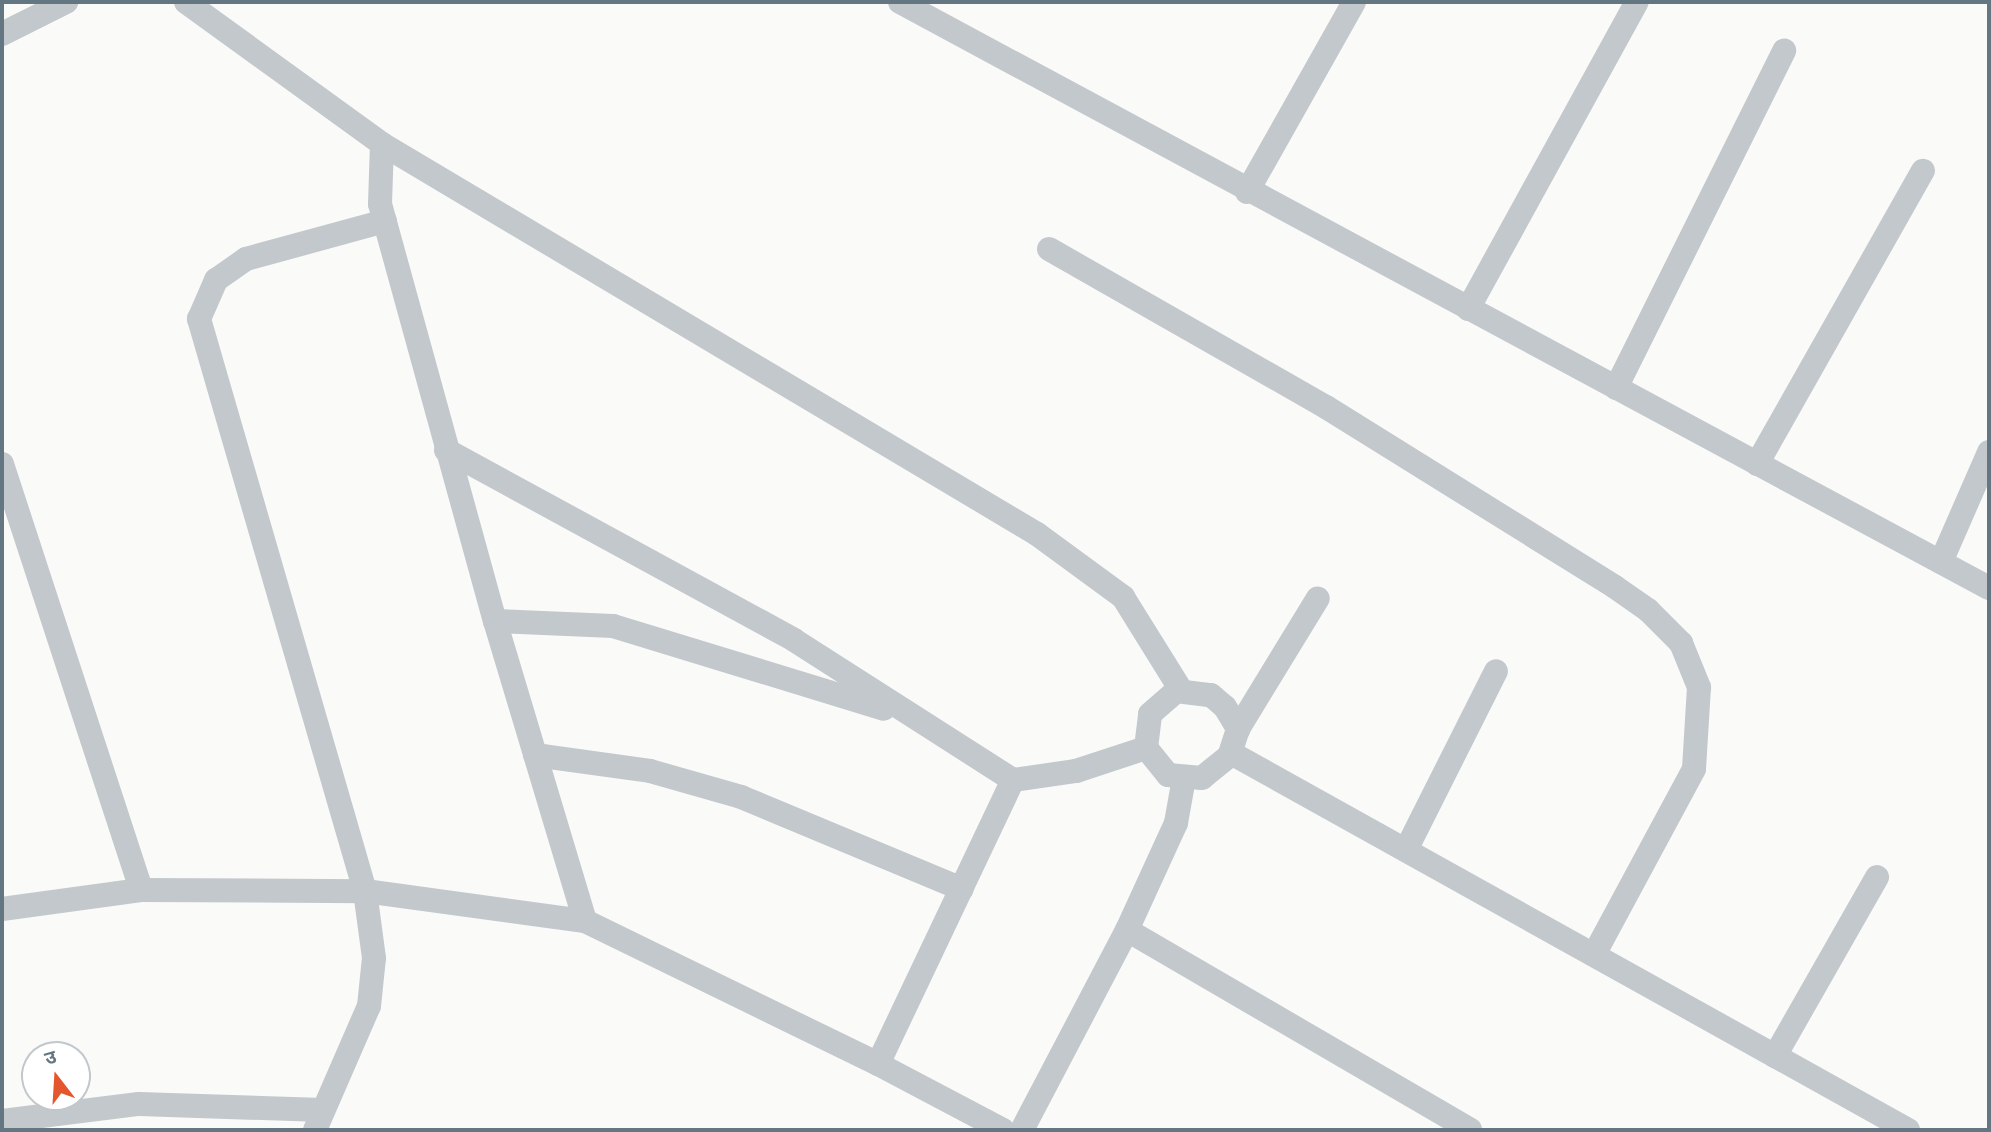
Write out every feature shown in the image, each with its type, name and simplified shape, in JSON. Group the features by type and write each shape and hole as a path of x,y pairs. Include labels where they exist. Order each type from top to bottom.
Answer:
{"street":[{"path":"2,34 66,2"},
{"path":"186,2 382,144 1037,534 1123,597 1181,690"},
{"path":"900,2 1247,192 1989,588"},
{"path":"1247,192 1354,2"},
{"path":"1468,309 1637,2"},
{"path":"1616,388 1784,51"},
{"path":"382,144 380,204 446,450 585,921"},
{"path":"1757,464 1923,171"},
{"path":"2,1121 139,1104 319,1120 369,1006 374,958 365,891 200,319 216,280 246,260 385,221"},
{"path":"1049,249 1326,407 1615,587 1648,610 1681,643 1699,687 1694,769 1594,955"},
{"path":"446,450 794,640 910,717 1013,780 1076,771 1146,748"},
{"path":"1941,562 1989,452"},
{"path":"2,464 141,890"},
{"path":"1238,729 1225,707 1211,695 1181,690 1150,714 1146,748 1168,775 1184,778 1202,778 1231,753 1238,729 1318,598"},
{"path":"495,621 613,626 910,717"},
{"path":"1406,850 1496,671"},
{"path":"1231,753 1909,1130"},
{"path":"535,755 650,771 741,797 962,888"},
{"path":"1022,1130 1127,930 1176,823 1184,778"},
{"path":"878,1064 1013,780"},
{"path":"1775,1056 1877,877"},
{"path":"2,909 141,890 365,891 585,921 878,1064 1003,1130"},
{"path":"1127,930 1470,1130"}]}
